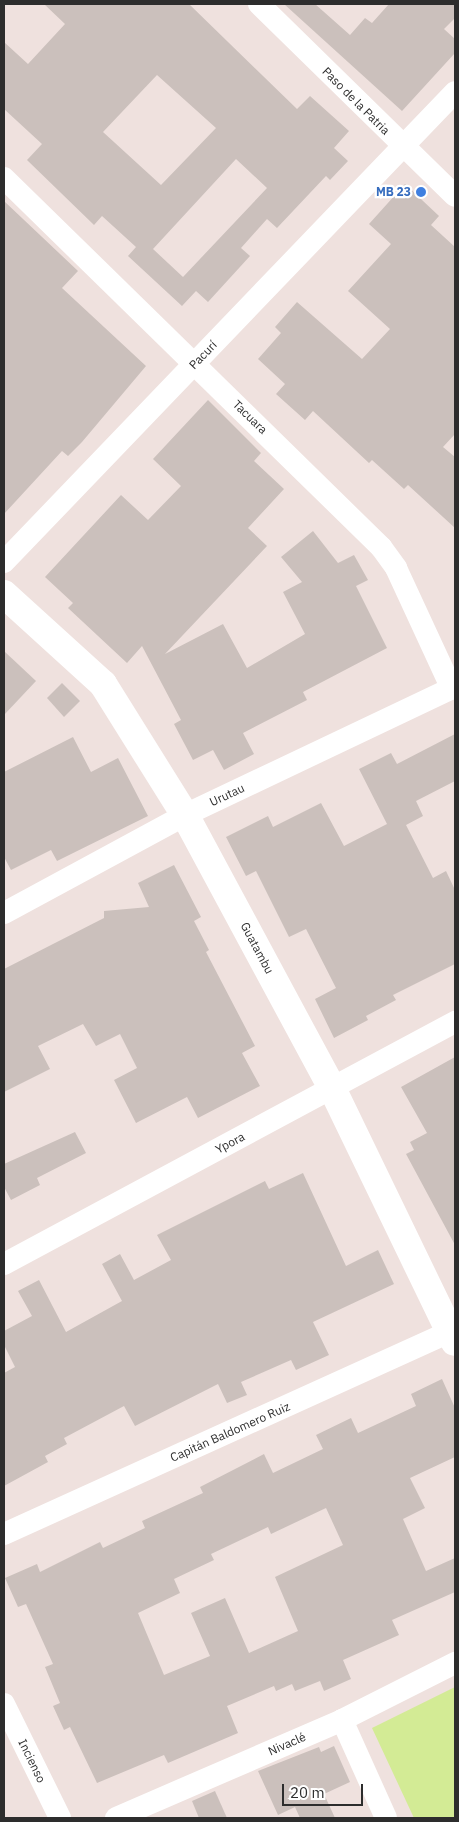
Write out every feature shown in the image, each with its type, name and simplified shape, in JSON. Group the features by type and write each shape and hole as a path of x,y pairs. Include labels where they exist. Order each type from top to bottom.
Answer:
{"street":[{"name":"Paso de la Patria","path":"259,4 455,196"},
{"name":"Pacurí","path":"4,562 455,92"},
{"name":"Tacuara","path":"4,178 381,546 396,568 453,688"},
{"name":"Guatambu","path":"4,594 103,684 186,815 332,1088 454,1334"},
{"name":"Urutau","path":"4,913 186,815 453,688"},
{"name":"Ypora","path":"4,1264 455,1022"},
{"name":"Capitán Baldomero Ruiz","path":"4,1534 454,1334"},
{"name":"Nivaclé","path":"116,1818 342,1720 455,1663"},
{"name":"Incienso","path":"4,1704 60,1818"},
{"path":"342,1720 386,1818"}],"green space":[{"path":"455,1687 455,1818 414,1818 372,1728"}],"building":[{"path":"44,4 189,4 297,109 310,96 349,131 334,148 348,161 330,180 326,176 277,228 267,219 241,248 250,256 208,302 196,291 182,306 128,256 136,247 102,216 94,225 27,160 42,144 4,109 4,42 28,64 65,24","holes":["157,75 216,128 161,185 103,132","236,159 267,188 183,277 153,249"]},
{"path":"284,4 315,4 350,35 365,18 372,23 389,4 455,4 455,18 444,29 455,39 455,53 402,111"},
{"path":"405,184 439,216 431,225 455,247 455,434 443,447 455,457 455,528 408,485 404,489 372,460 369,463 313,411 305,420 276,394 285,384 258,359 281,333 275,327 297,302 362,359 390,329 348,291 391,244 369,224"},
{"path":"4,201 78,271 62,288 146,366 82,442 68,456 62,451 4,514"},
{"path":"208,400 261,453 254,461 284,489 248,528 267,546 165,654 223,624 247,668 305,634 283,592 302,582 281,557 313,531 338,563 354,555 368,580 356,586 387,648 303,692 307,700 243,733 254,754 224,770 213,750 193,760 174,724 181,720 142,646 127,663 68,608 73,603 45,577 121,495 148,520 181,486 153,459"},
{"path":"4,651 36,681 4,715"},
{"path":"62,683 80,701 64,717 47,698"},
{"path":"455,734 455,781 416,801 423,816 406,825 433,878 446,871 455,890 455,964 393,995 396,1000 366,1016 368,1020 334,1038 315,999 336,988 306,929 289,937 256,871 246,876 226,837 268,816 273,827 321,803 344,846 387,824 359,769 391,753 397,764"},
{"path":"73,737 91,772 118,758 148,816 57,861 51,850 11,870 4,857 4,772"},
{"path":"174,865 201,917 194,921 209,950 206,952 255,1046 242,1053 260,1086 198,1118 187,1097 136,1123 114,1080 137,1068 120,1034 96,1046 83,1024 38,1046 50,1069 4,1092 4,969 104,918 104,911 149,907 138,883"},
{"path":"455,1057 455,1245 406,1154 414,1150 410,1142 427,1133 401,1087"},
{"path":"75,1132 86,1153 37,1178 40,1185 11,1200 4,1187 4,1164"},
{"path":"303,1173 346,1266 378,1250 394,1284 313,1322 329,1355 296,1370 291,1360 241,1382 247,1395 227,1403 218,1384 135,1426 124,1406 64,1438 67,1444 45,1456 48,1462 4,1486 4,1373 15,1367 4,1345 4,1331 32,1316 18,1291 39,1280 66,1332 122,1301 102,1264 120,1254 134,1280 171,1260 157,1235 265,1181 269,1189"},
{"path":"442,1379 455,1408 455,1457 410,1478 425,1508 403,1519 426,1571 455,1558 455,1592 392,1620 399,1635 343,1660 351,1679 324,1691 320,1681 295,1691 292,1684 276,1691 274,1686 227,1706 238,1733 168,1763 164,1755 97,1783 70,1727 64,1730 53,1706 60,1703 45,1667 53,1664 26,1604 18,1607 5,1578 37,1564 40,1572 100,1542 103,1548 145,1528 142,1521 203,1493 200,1487 264,1454 273,1473 323,1449 316,1435 351,1418 358,1433 416,1406 411,1394","holes":["326,1508 343,1545 275,1577 298,1631 249,1653 225,1598 191,1613 210,1656 164,1675 138,1613 180,1593 174,1579 214,1560 211,1554 268,1527 271,1534"]},
{"path":"334,1746 350,1782 324,1794 335,1818 300,1818 295,1807 278,1815 258,1771 319,1747 321,1752"},
{"path":"215,1791 227,1818 199,1818 192,1801"}],"place":[{"name":"MB 23","path":"421,192"}]}
